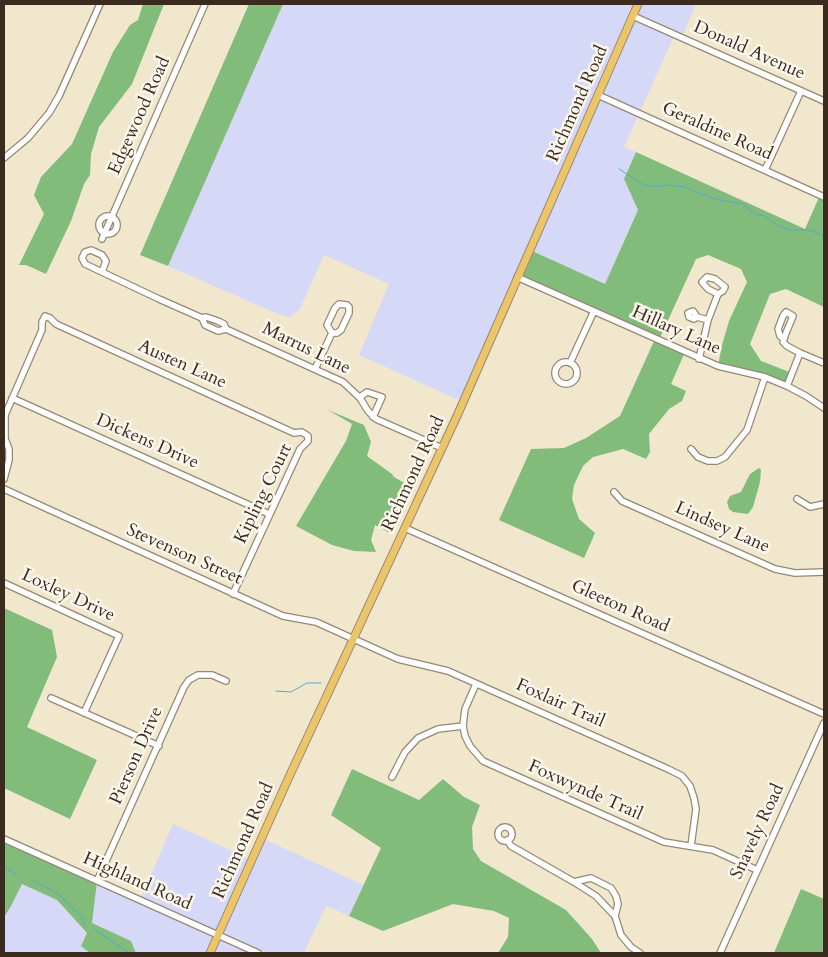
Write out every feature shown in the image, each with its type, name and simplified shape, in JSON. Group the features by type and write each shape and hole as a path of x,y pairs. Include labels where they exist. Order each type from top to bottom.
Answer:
{"main road":[{"name":"Richmond Road","path":"210,953 289,777 442,448 638,4"}],"street":[{"path":"4,158 28,138 50,113 100,4"},
{"name":"Edgewood Road","path":"112,217 105,216 100,222 100,229 104,236 205,4"},
{"name":"Donald Avenue","path":"634,16 824,101"},
{"path":"765,170 801,91"},
{"name":"Geraldine Road","path":"598,94 824,197"},
{"path":"102,272 106,261 102,255 91,250 85,252 82,258 83,262 102,272 202,318"},
{"name":"Hillary Lane","path":"517,277 718,366 764,377 787,386 824,408"},
{"path":"699,358 708,320 718,294"},
{"path":"339,304 347,305 349,313 341,330 337,333 332,333 327,325 335,308 339,304"},
{"path":"570,363 594,311"},
{"name":"Austen Lane","path":"12,398 42,330 42,322 45,316 56,324 294,432 302,432 308,436"},
{"path":"697,316 708,320"},
{"name":"Marrus Lane","path":"226,329 224,324 218,321 206,317 202,318 205,325 218,331 226,329 343,382 360,397 373,417 384,424 442,448"},
{"path":"315,369 332,333"},
{"path":"784,339 783,342 787,346 824,363"},
{"path":"787,386 800,353"},
{"path":"691,449 698,457 708,461 717,461 725,457 744,435 749,426 764,377"},
{"path":"360,397 367,392 382,397 373,417"},
{"path":"4,479 9,460 9,449 5,439 5,415 12,398"},
{"name":"Dickens Drive","path":"12,398 269,514"},
{"name":"Kipling Court","path":"233,594 300,449 308,441 308,436"},
{"name":"Stevenson Street","path":"4,489 282,616 316,622 354,639"},
{"name":"Lindsey Lane","path":"614,492 622,500 775,569 794,573 824,572"},
{"path":"797,499 810,507 824,504"},
{"name":"Gleeton Road","path":"405,528 824,714"},
{"name":"Loxley Drive","path":"4,583 119,636 84,713"},
{"name":"Foxlair Trail","path":"354,639 398,659 448,672 682,776 690,786 696,809 691,846"},
{"name":"Pierson Drive","path":"97,881 184,687 189,680 198,674 226,680"},
{"path":"392,777 405,752 418,738 438,729 463,726 465,708 476,684"},
{"path":"51,698 159,746"},
{"name":"Snavely Road","path":"720,953 824,723"},
{"name":"Foxwynde Trail","path":"463,726 464,736 477,756 490,764 664,842 713,850 757,870"},
{"name":"Highland Road","path":"4,839 258,953"},
{"path":"507,840 511,846 596,896 615,916 621,935 637,952"},
{"path":"574,882 591,878 611,888 618,904 615,916"}],"shaded area":[{"path":"283,4 696,4 682,37 675,34 624,147 636,152 624,179 638,209 605,284 530,250 463,402 359,355 389,284 324,255 300,309 290,317 278,314 168,266"},
{"path":"173,824 252,860 262,838 363,885 349,916 326,906 304,953 136,953 131,941 91,923 97,881 140,900"},
{"path":"22,884 57,900 87,933 81,946 90,953 4,953 4,917"}],"green space":[{"path":"143,4 164,4 132,84 99,127 91,154 90,175 84,184 71,221 46,274 26,265 19,265 44,214 34,195 41,177 72,144 113,52 130,25 138,20"},
{"path":"249,4 283,4 168,266 140,255"},
{"path":"636,152 805,229 820,195 824,197 824,307 786,289 770,294 750,344 761,361 792,373 787,386 718,366 729,321 747,282 741,269 708,255 696,259 659,340 685,352 671,384 686,391 682,401 669,409 649,434 650,452 646,459 623,449 593,457 583,466 574,485 572,499 579,519 595,533 584,558 499,520 531,449 564,448 586,438 620,416 655,339 517,277 530,250 605,284 638,210 624,179"},
{"path":"328,410 364,425 371,442 367,456 394,477 411,487 390,533 375,525 371,540 376,552 354,551 332,545 296,526 346,441 352,424"},
{"path":"759,468 761,470 760,482 753,507 748,514 733,512 729,509 727,502 730,496 741,492 750,474"},
{"path":"4,608 52,630 57,657 27,727 97,760 70,819 4,788"},
{"path":"352,769 419,800 443,779 464,797 480,805 472,827 473,849 481,861 566,910 592,939 601,953 498,953 508,937 509,918 494,911 453,904 383,931 349,916 381,848 331,815"},
{"path":"4,839 97,881 92,923 131,941 136,953 90,953 81,946 87,933 57,900 22,884 4,917"},
{"path":"801,889 824,899 824,953 774,953"}],"waterway":[{"path":"619,169 644,185 684,187 715,199 743,204 755,214 765,216 779,226 790,230 809,230 824,236"},
{"path":"276,691 291,692 307,683 321,683"},
{"path":"4,867 18,875"},
{"path":"34,881 60,895 83,919 84,923"},
{"path":"94,929 129,953"}]}
